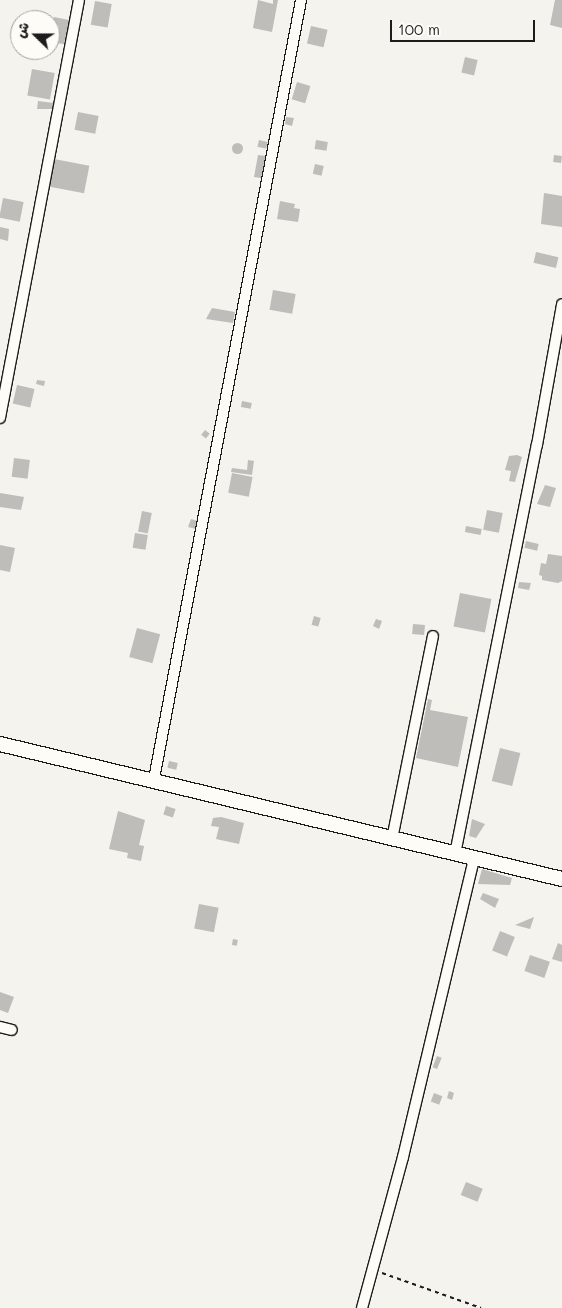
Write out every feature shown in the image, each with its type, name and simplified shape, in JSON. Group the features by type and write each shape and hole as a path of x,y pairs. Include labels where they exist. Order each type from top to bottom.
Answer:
{"street":[{"path":"0,418 79,0"},
{"path":"154,779 302,0"},
{"path":"455,854 562,304"},
{"path":"392,839 433,636"},
{"path":"0,744 154,779 392,839 562,879"},
{"path":"362,1308 405,1148 474,858"},
{"path":"0,1027 12,1030"}],"path":[{"path":"372,1269 481,1308"}],"building":[{"path":"258,0 273,4 273,0 278,0 272,32 253,28"},
{"path":"555,0 562,0 562,28 550,25"},
{"path":"95,1 112,4 108,28 91,25"},
{"path":"60,18 69,20 64,44 60,44"},
{"path":"311,26 328,30 324,47 307,44"},
{"path":"465,57 478,60 474,76 461,73"},
{"path":"32,69 55,73 50,100 27,96"},
{"path":"297,82 310,86 305,103 292,99"},
{"path":"38,101 54,103 53,109 37,109"},
{"path":"78,112 99,116 95,134 75,130"},
{"path":"286,117 294,118 292,126 285,124"},
{"path":"259,140 268,142 266,149 257,147"},
{"path":"316,140 328,142 326,151 315,149"},
{"path":"237,142 243,148 237,154 231,148"},
{"path":"258,155 266,156 261,178 254,177"},
{"path":"554,155 562,156 561,163 553,162"},
{"path":"54,159 89,166 84,193 49,186"},
{"path":"315,164 324,166 322,176 313,174"},
{"path":"544,193 562,196 562,227 541,224"},
{"path":"3,198 24,202 20,222 0,218"},
{"path":"280,201 295,204 294,208 300,209 298,222 277,219"},
{"path":"0,227 9,229 8,241 0,239"},
{"path":"536,252 558,257 556,268 534,263"},
{"path":"273,290 296,294 292,314 270,310"},
{"path":"212,308 235,312 233,323 206,319"},
{"path":"37,380 45,381 44,386 36,384"},
{"path":"17,385 35,389 30,408 13,404"},
{"path":"242,401 252,403 251,409 241,407"},
{"path":"205,430 210,434 206,438 201,435"},
{"path":"517,455 522,457 515,482 509,481 511,471 505,470 509,456"},
{"path":"14,458 30,460 28,479 12,477"},
{"path":"248,460 254,461 252,475 231,472 232,468 247,470"},
{"path":"232,473 253,477 249,497 228,493"},
{"path":"545,485 556,488 550,507 537,504"},
{"path":"0,493 24,497 21,510 0,507"},
{"path":"487,510 503,513 499,533 483,530"},
{"path":"142,511 152,513 148,534 138,532"},
{"path":"191,519 198,521 196,529 188,527"},
{"path":"466,526 482,529 481,535 465,532"},
{"path":"135,533 148,535 145,550 133,548"},
{"path":"526,541 539,544 537,551 524,548"},
{"path":"0,545 15,548 10,572 0,570"},
{"path":"548,554 562,556 562,581 558,583 542,580 542,576 539,575 541,563 546,564"},
{"path":"519,582 531,583 529,590 518,588"},
{"path":"460,593 491,599 485,632 454,626"},
{"path":"314,616 321,618 318,627 312,625"},
{"path":"376,619 382,621 379,629 373,626"},
{"path":"413,624 425,625 424,635 412,634"},
{"path":"137,628 160,634 152,663 129,657"},
{"path":"428,699 432,700 430,710 468,717 458,767 416,758"},
{"path":"500,748 520,753 512,786 492,781"},
{"path":"169,761 178,763 176,770 167,768"},
{"path":"166,806 176,809 173,818 163,815"},
{"path":"118,811 145,820 139,845 144,846 141,861 127,858 128,853 109,849"},
{"path":"221,817 244,823 239,844 216,839 219,827 211,826 213,818"},
{"path":"472,819 485,824 476,838 469,836"},
{"path":"482,869 512,878 510,885 478,884"},
{"path":"483,893 499,899 495,908 480,899"},
{"path":"199,904 219,908 214,932 194,929"},
{"path":"534,917 530,929 515,925"},
{"path":"500,931 515,937 507,956 492,950"},
{"path":"233,939 238,940 237,946 232,945"},
{"path":"558,943 562,945 562,962 552,959"},
{"path":"530,955 550,962 544,978 524,971"},
{"path":"0,992 14,997 8,1013 0,1010"},
{"path":"437,1056 442,1058 437,1069 433,1067"},
{"path":"449,1091 454,1093 452,1100 447,1098"},
{"path":"434,1093 442,1096 439,1105 431,1101"},
{"path":"466,1182 483,1189 477,1202 461,1195"}]}
